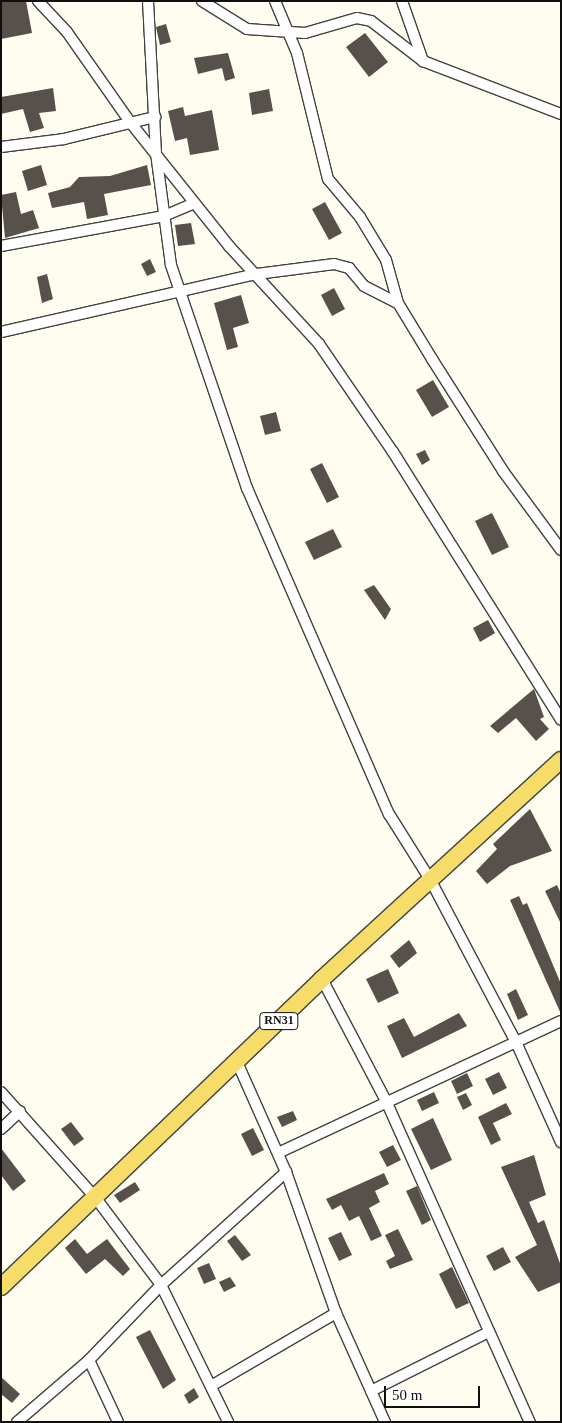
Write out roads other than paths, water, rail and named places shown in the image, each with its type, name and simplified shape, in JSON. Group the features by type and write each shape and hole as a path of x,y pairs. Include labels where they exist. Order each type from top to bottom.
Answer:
{"main road":[{"name":"RN31","path":"2,1282 95,1197 322,979 431,882 561,760"}],"street":[{"path":"38,1 85,55 130,122 156,152 194,203 319,344 352,390 561,720"},
{"path":"148,1 156,152 164,216 179,291 246,488 389,814 431,882 516,1042 561,1142"},
{"path":"202,1 247,28 305,33 357,18 371,21 423,61 561,114"},
{"path":"275,1 297,54 316,144 328,179 360,217 386,260 398,303 503,471 561,550"},
{"path":"402,1 423,61"},
{"path":"1,147 64,139 155,117"},
{"path":"1,246 164,216 194,203"},
{"path":"1,332 257,274 334,264 349,268 364,286 398,303"},
{"path":"322,979 386,1103 530,1422"},
{"path":"278,1153 561,1021"},
{"path":"237,1062 286,1172 336,1313 385,1422"},
{"path":"1,1092 95,1197 161,1284 228,1422"},
{"path":"1,1129 20,1111"},
{"path":"17,1422 89,1360 161,1284 286,1172"},
{"path":"211,1386 336,1313"},
{"path":"371,1391 489,1332"},
{"path":"89,1360 118,1422"}]}
